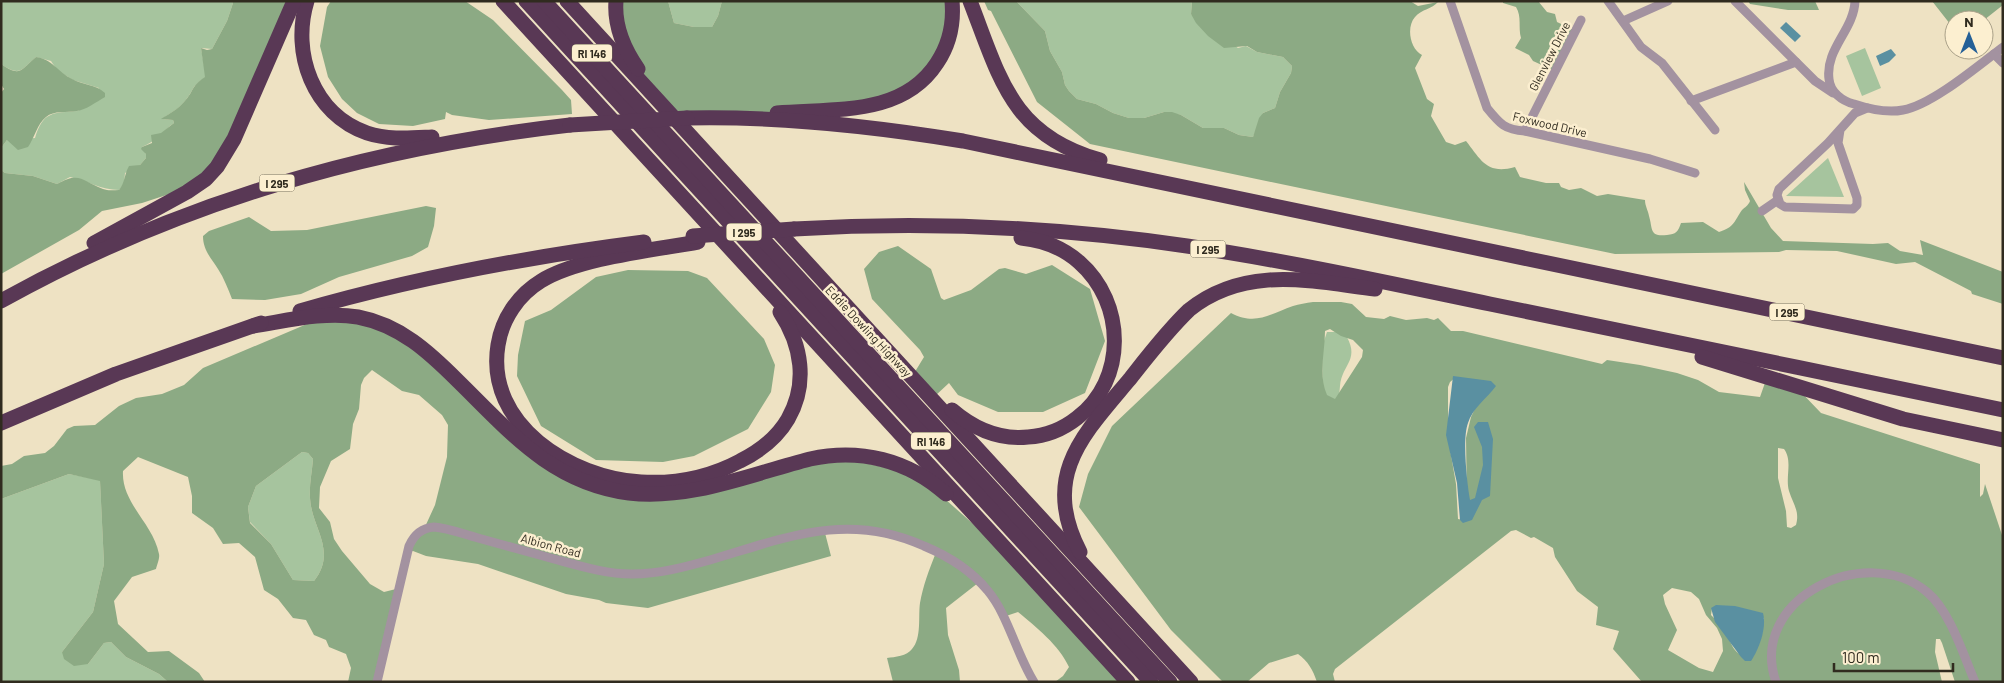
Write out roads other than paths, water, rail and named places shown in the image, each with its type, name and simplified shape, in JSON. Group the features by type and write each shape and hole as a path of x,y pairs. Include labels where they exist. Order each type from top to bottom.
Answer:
{"highway":[{"path":"33,283 68,257 187,192 212,173 222,161 234,139 294,1"},
{"path":"307,1 303,17 301,40 302,56 307,73 326,105 340,118 357,128 376,136 408,138 570,125"},
{"name":"RI 146","path":"526,1 1150,682"},
{"name":"Eddie Dowling Highway","path":"544,1 1170,682"},
{"path":"567,1 1192,682"},
{"path":"616,1 617,22 625,48 666,109"},
{"path":"691,118 860,107 879,104 897,98 912,90 924,79 940,59 950,33 952,1"},
{"path":"970,1 1004,88 1022,114 1039,131 1062,146 1090,158 1217,193"},
{"path":"506,5 1128,682"},
{"name":"I 295","path":"1,300 98,251 151,228 223,201 344,164 429,145 570,125 691,118 746,119 809,122 934,136 991,146 2003,358"},
{"path":"891,354 965,420 988,433 1014,438 1040,436 1072,422 1098,396 1110,371 1115,342 1111,312 1099,284 1079,262 1056,247 1038,240 930,226"},
{"name":"I 295","path":"1,423 134,367 252,326 364,294 448,273 543,256 794,229 930,226 1074,233 1186,246 1308,266 2003,410"},
{"path":"696,239 571,268 541,281 517,301 502,330 497,352 497,372 501,392 510,411 521,426 559,456 587,470 619,479 650,482 678,481 716,472 746,458 770,441 786,423 796,400 800,374 799,356 794,337 785,320 744,263"},
{"path":"1101,582 1079,551 1066,517 1065,488 1072,458 1080,440 1092,423 1175,324 1196,304 1224,288 1266,279 1319,282 1481,302"},
{"path":"252,326 341,315 368,320 394,329 430,353 535,455 572,477 617,491 649,494 680,493 810,458 834,454 868,456 892,462 919,474 937,486 1019,562"},
{"path":"1607,328 1903,419 2003,440"}],"street":[{"name":"Foxwood Drive","path":"1450,1 1487,108 1498,122 1511,130 1525,131 1650,159 1695,173"},
{"path":"1608,1 1641,47 1662,63 1715,130"},
{"path":"1623,22 1668,1"},
{"path":"1735,1 1814,81 1851,104 1867,108 1904,110 1918,105 1954,84 1986,60"},
{"path":"1836,94 1830,87 1828,65 1852,14 1855,1"},
{"name":"Glenview Drive","path":"1525,131 1581,20"},
{"path":"2003,47 1994,54 2003,63"},
{"path":"1691,101 1796,62"},
{"path":"1840,130 1838,143 1857,198 1857,205 1853,208 1785,207 1780,204 1777,195 1779,188 1840,130 1855,113 1867,108"},
{"path":"1762,211 1778,200"},
{"name":"Albion Road","path":"377,682 409,546 414,537 425,528 438,527 588,568 631,574 681,568 801,534 830,529 865,529 904,538 943,555 966,570 988,590 998,605 1018,652 1034,682"},
{"path":"1776,682 1772,664 1773,649 1780,625 1788,611 1804,595 1819,586 1842,577 1866,573 1887,573 1900,577 1916,584 1930,595 1944,612 1976,682"},
{"path":"1971,671 1980,682"}],"water":[{"path":"1786,22 1801,36 1795,42 1780,28"},
{"path":"1891,49 1896,55 1889,62 1880,66 1876,56"},
{"path":"1453,376 1491,381 1496,386 1476,408 1470,418 1465,439 1466,472 1470,500 1475,498 1483,465 1482,447 1474,427 1478,422 1488,422 1493,439 1490,496 1482,500 1472,520 1463,523 1460,520 1457,483 1446,435"},
{"path":"1716,605 1735,606 1763,613 1764,625 1761,638 1757,651 1751,661 1745,661 1741,657 1715,622 1711,608"}]}
